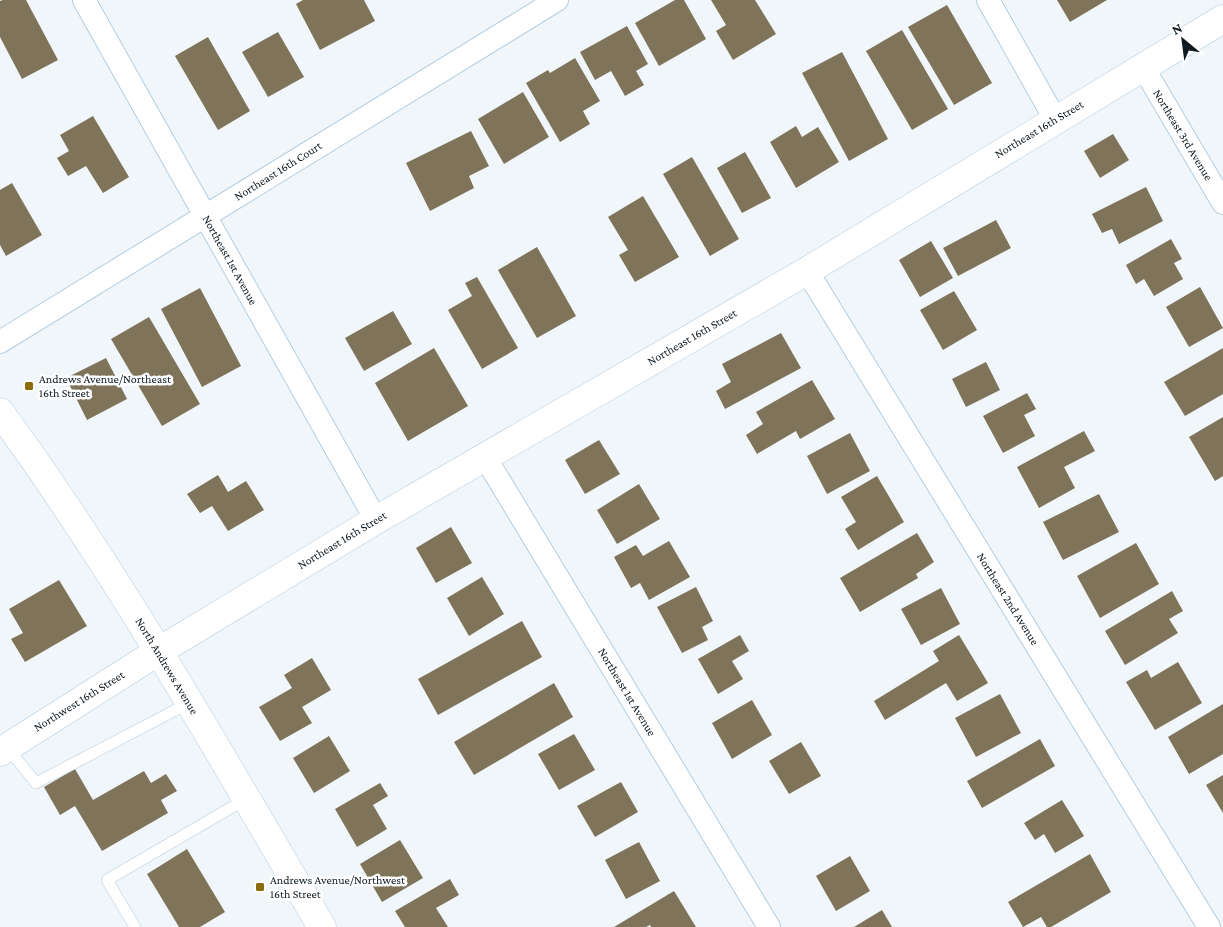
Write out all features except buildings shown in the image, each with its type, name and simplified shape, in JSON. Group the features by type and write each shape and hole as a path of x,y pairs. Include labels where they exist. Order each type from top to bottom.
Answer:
{"street":[{"name":"Northeast 1st Avenue","path":"84,0 376,520"},
{"name":"Northeast 16th Court","path":"0,342 557,0"},
{"path":"988,0 1055,118"},
{"name":"Northeast 16th Street","path":"159,651 376,520 806,271 1055,118 1223,19"},
{"name":"Northeast 3rd Avenue","path":"1143,67 1223,203"},
{"name":"Northeast 2nd Avenue","path":"806,271 1209,927"},
{"name":"North Andrews Avenue","path":"0,412 54,486 159,651 322,927"},
{"name":"Northeast 1st Avenue","path":"486,457 769,927"},
{"name":"Northwest 16th Street","path":"4,749 159,651"}],"lane":[{"path":"4,749 36,782 189,703"},
{"path":"135,927 107,880 246,799"}],"place":[{"name":"Andrews Avenue/Northeast 16th Street","path":"29,386"},
{"name":"Andrews Avenue/Northwest 16th Street","path":"260,887"}]}
